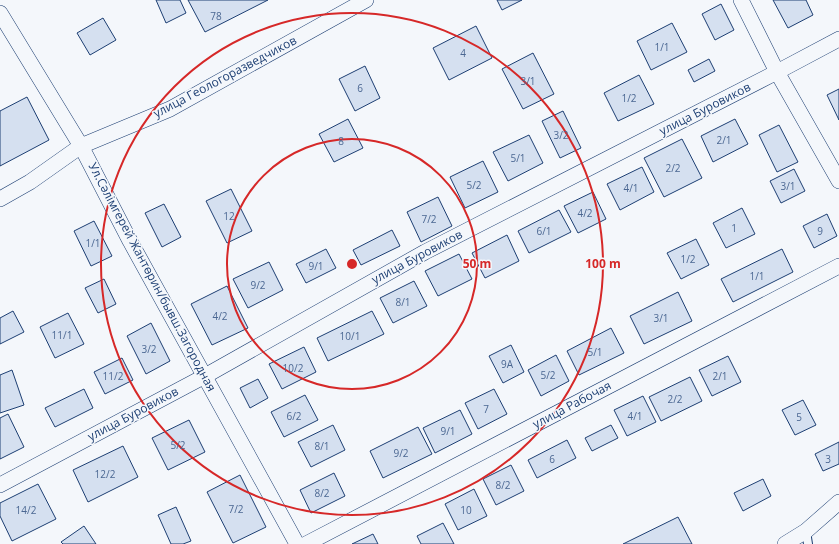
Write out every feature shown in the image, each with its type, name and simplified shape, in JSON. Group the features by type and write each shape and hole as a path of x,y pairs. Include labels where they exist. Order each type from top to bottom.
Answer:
{"street":[{"name":"улица Геологоразведчиков","path":"0,199 30,182 81,146 170,109 366,0"},
{"path":"741,0 777,72 839,181"},
{"name":"Ул.Сәлімгерей Жантөрин/бывш.Загородная","path":"0,13 81,146 130,241 297,544"},
{"name":"улица Буровиков","path":"0,485 205,376 425,252 839,39"},
{"name":"улица Рабочая","path":"306,544 839,266"},
{"path":"784,544 807,537 839,502"}],"building":[{"path":"156,0 180,0 186,13 166,23"},
{"path":"188,0 268,0 205,32"},
{"path":"497,0 522,0 502,10"},
{"path":"773,0 806,0 813,15 788,28"},
{"path":"721,4 734,30 715,40 702,14"},
{"path":"103,18 116,40 90,55 77,33"},
{"path":"672,23 687,52 651,70 637,41"},
{"path":"476,26 492,58 449,80 433,48"},
{"path":"533,53 554,94 523,109 502,69"},
{"path":"709,59 715,71 694,82 688,70"},
{"path":"365,66 380,98 355,111 339,79"},
{"path":"639,75 654,104 618,121 604,93"},
{"path":"839,89 839,120 827,95"},
{"path":"27,97 49,140 0,166 0,111"},
{"path":"563,111 581,148 560,158 542,121"},
{"path":"348,119 363,148 334,162 319,134"},
{"path":"735,119 748,144 713,162 701,136"},
{"path":"779,125 798,162 777,172 759,135"},
{"path":"529,135 543,163 508,181 493,152"},
{"path":"682,139 702,178 664,197 644,158"},
{"path":"483,161 498,192 465,208 450,177"},
{"path":"642,167 654,192 620,210 607,184"},
{"path":"794,169 805,191 781,203 770,181"},
{"path":"231,189 252,231 227,243 206,201"},
{"path":"593,192 606,219 578,233 564,206"},
{"path":"438,197 452,226 421,242 407,212"},
{"path":"164,204 181,237 162,247 145,213"},
{"path":"742,208 755,234 726,248 713,223"},
{"path":"559,210 571,232 529,253 518,231"},
{"path":"827,214 837,236 814,248 803,226"},
{"path":"94,221 112,256 91,266 74,231"},
{"path":"392,230 400,246 361,265 353,250"},
{"path":"507,235 519,261 485,278 472,253"},
{"path":"696,239 709,265 681,279 667,253"},
{"path":"326,249 336,268 306,283 296,264"},
{"path":"782,249 793,272 733,302 721,279"},
{"path":"459,254 472,279 438,296 425,271"},
{"path":"269,262 283,290 248,308 233,279"},
{"path":"104,279 116,304 98,313 85,288"},
{"path":"414,281 427,306 393,323 380,298"},
{"path":"227,286 248,328 212,345 191,304"},
{"path":"678,292 692,321 644,344 630,316"},
{"path":"13,311 24,332 0,344 0,318"},
{"path":"372,311 384,334 328,361 317,338"},
{"path":"68,313 84,344 55,358 40,327"},
{"path":"151,323 170,361 146,374 127,336"},
{"path":"611,328 624,353 579,375 567,351"},
{"path":"511,345 524,372 503,383 489,356"},
{"path":"304,347 316,372 282,389 269,364"},
{"path":"556,355 569,381 541,396 528,370"},
{"path":"728,356 741,382 712,396 699,370"},
{"path":"122,358 133,380 105,394 94,372"},
{"path":"12,370 24,405 0,413 0,375"},
{"path":"690,377 702,401 661,421 649,397"},
{"path":"258,379 268,398 250,408 240,388"},
{"path":"84,389 93,408 55,427 45,408"},
{"path":"494,389 507,414 478,429 465,403"},
{"path":"305,395 318,420 284,437 271,412"},
{"path":"643,396 656,422 627,436 614,410"},
{"path":"803,400 816,425 795,435 782,410"},
{"path":"460,410 472,434 435,453 423,428"},
{"path":"8,414 24,447 0,459 0,418"},
{"path":"189,420 205,452 168,470 152,438"},
{"path":"333,425 345,450 311,467 298,442"},
{"path":"611,425 618,438 592,451 585,438"},
{"path":"418,427 432,454 383,478 370,451"},
{"path":"567,440 576,458 537,478 528,460"},
{"path":"839,442 839,464 823,471 815,454"},
{"path":"123,446 138,477 88,502 73,470"},
{"path":"511,465 524,491 496,505 483,479"},
{"path":"334,473 345,496 311,513 300,490"},
{"path":"240,475 266,527 233,543 207,492"},
{"path":"763,479 771,496 743,511 734,493"},
{"path":"38,484 56,519 12,541 0,516 0,503"},
{"path":"474,489 487,516 458,530 445,504"},
{"path":"176,507 191,541 183,544 171,544 158,515"},
{"path":"678,517 692,544 623,544"},
{"path":"443,523 454,544 421,544 417,536"},
{"path":"84,526 96,544 63,544 61,542"},
{"path":"373,534 378,544 352,544"}]}
